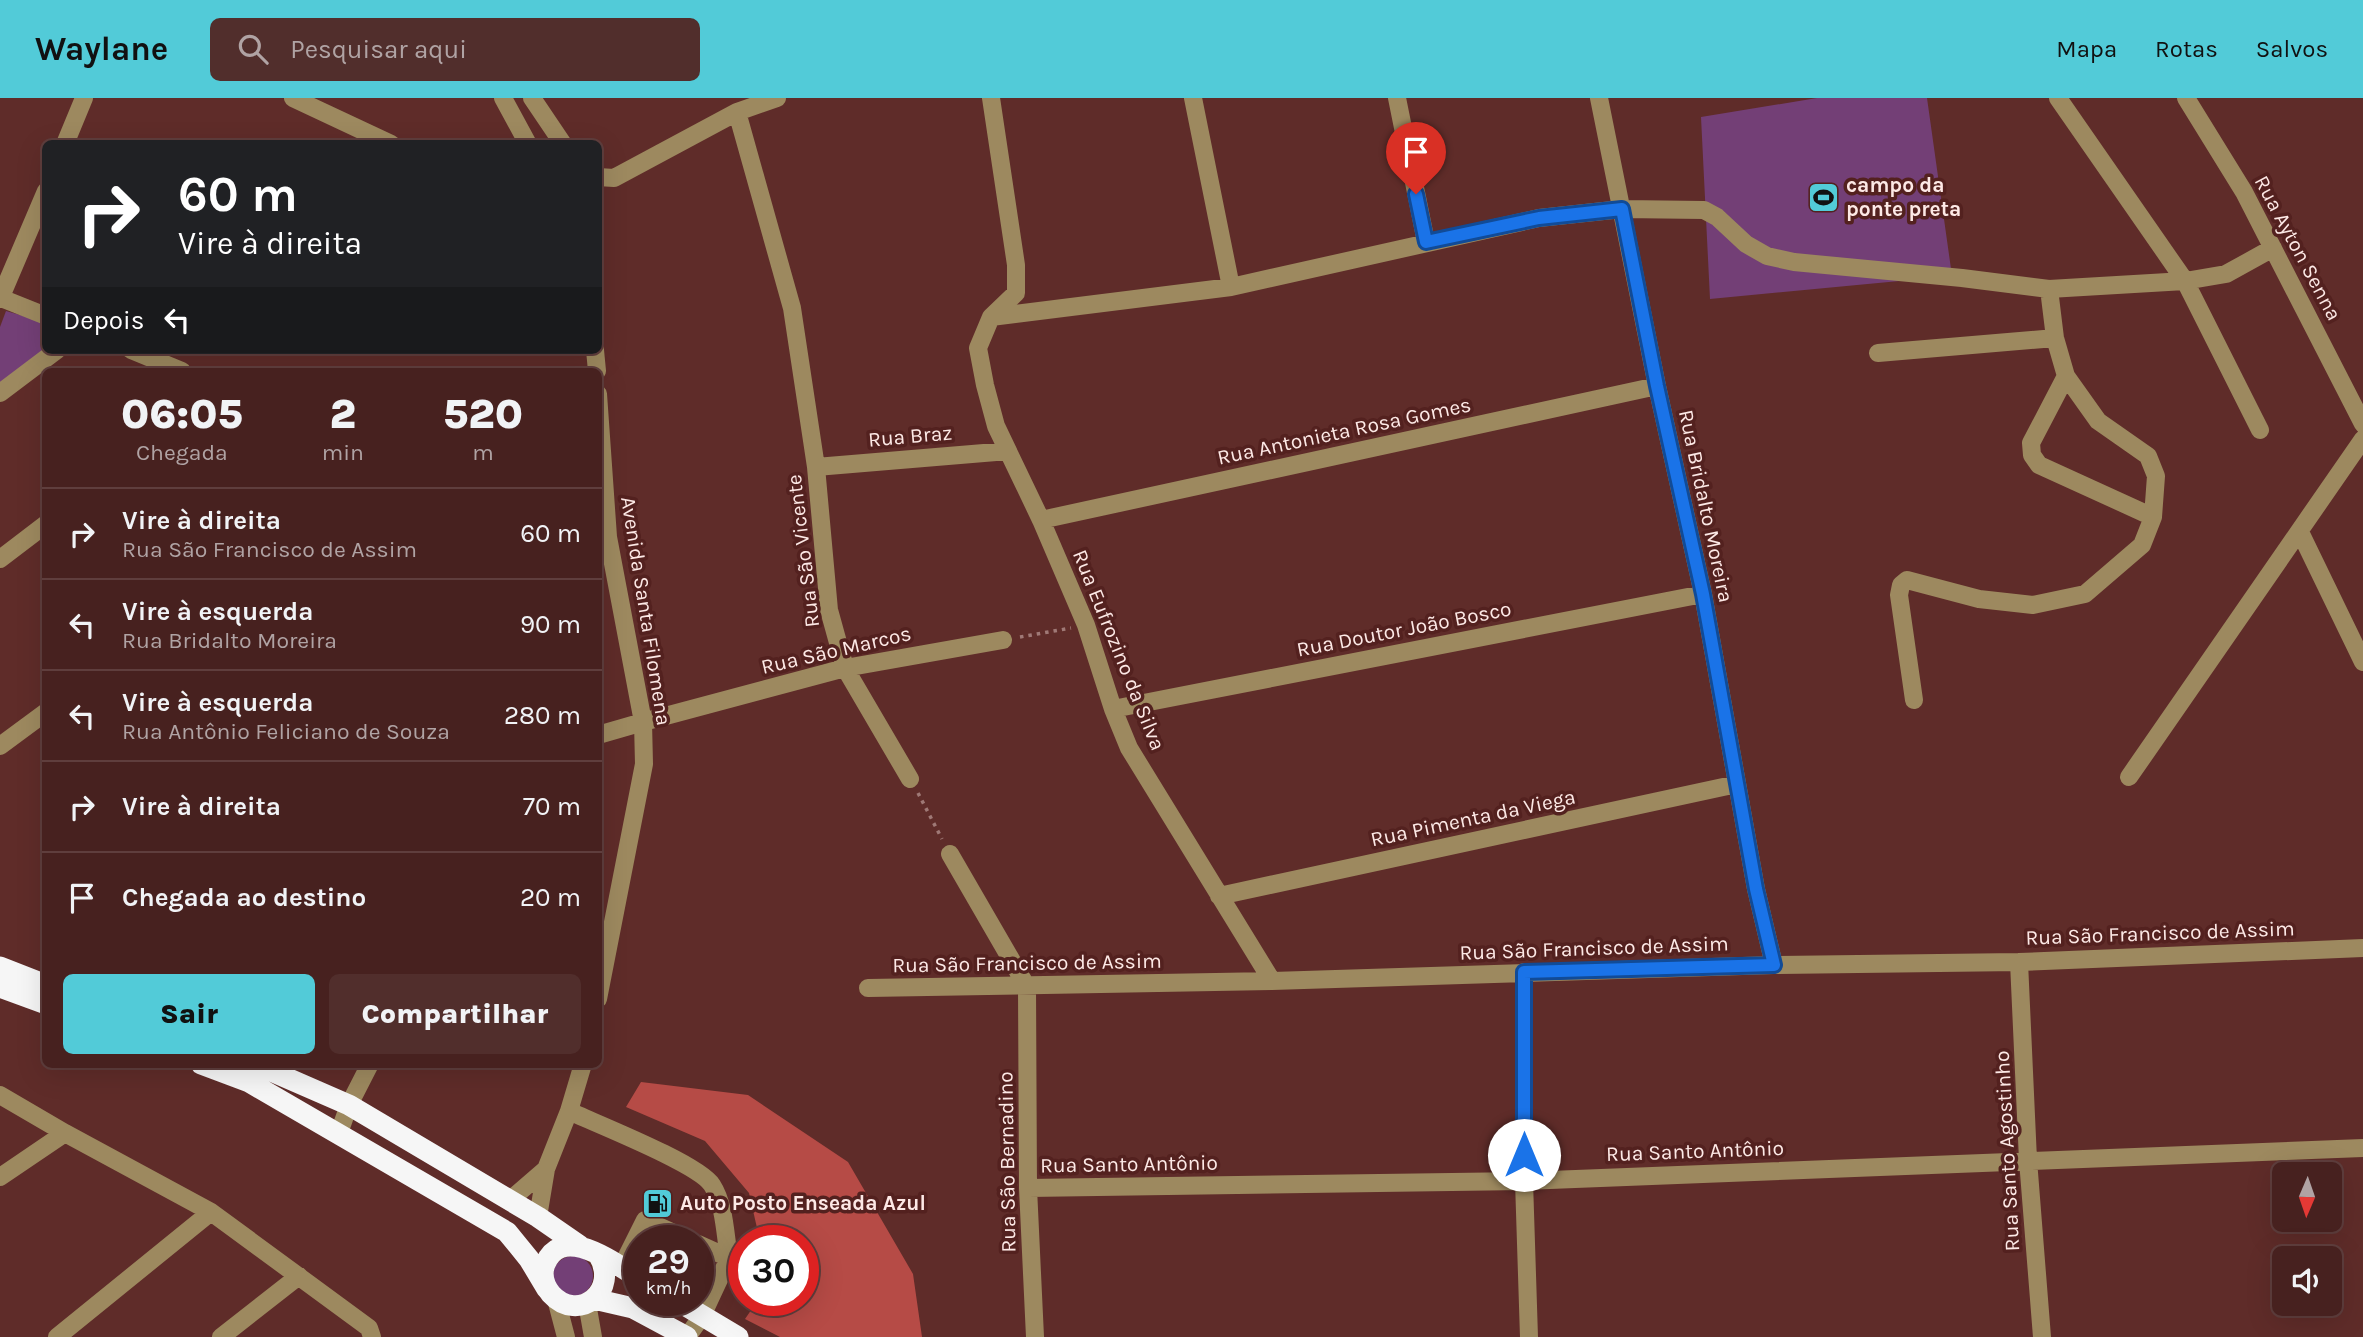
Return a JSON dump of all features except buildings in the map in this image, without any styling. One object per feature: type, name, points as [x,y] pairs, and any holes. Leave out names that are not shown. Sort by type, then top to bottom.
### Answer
[{"type":"highway","points":[[0,967],[42,983]]},
{"type":"highway","points":[[0,987],[42,1003]]},
{"type":"highway","points":[[211,1068],[248,1082],[507,1232],[529,1259],[551,1294],[576,1305],[590,1301],[601,1292],[606,1272],[589,1250],[560,1248],[552,1253],[543,1270],[544,1280],[551,1294]]},
{"type":"highway","points":[[268,1068],[349,1105],[623,1269]]},
{"type":"highway","points":[[590,1301],[633,1308],[687,1337]]},
{"type":"highway","points":[[702,1316],[738,1337]]},
{"type":"street","points":[[67,140],[84,98]]},
{"type":"street","points":[[293,98],[382,140]]},
{"type":"street","points":[[503,98],[526,140]]},
{"type":"street","points":[[532,98],[560,140]]},
{"type":"street","points":[[606,177],[737,112],[776,98]]},
{"type":"street","points":[[991,98],[1016,265],[1016,293],[991,317]]},
{"type":"street","points":[[1193,98],[1231,287]]},
{"type":"street","points":[[1396,98],[1426,242]]},
{"type":"street","name":"Rua Bridalto Moreira","points":[[1599,98],[1657,386],[1703,594],[1756,889],[1774,965]]},
{"type":"street","points":[[2057,98],[2185,281],[2260,430]]},
{"type":"street","name":"Rua Ayton Senna","points":[[2186,98],[2244,192],[2363,424]]},
{"type":"street","name":"Rua São Vicente","points":[[737,112],[792,308],[816,467],[829,610],[845,668],[910,779]]},
{"type":"street","points":[[42,200],[0,298],[42,314]]},
{"type":"street","points":[[991,317],[1231,287],[1539,218],[1622,209],[1704,210],[1717,216],[1746,244],[1767,256],[1794,262],[2049,289],[2185,281],[2226,274],[2273,248]]},
{"type":"street","points":[[1914,700],[1899,595],[1901,585],[1907,580],[1979,598],[2033,605],[2085,594],[2142,545],[2153,517],[2156,476],[2148,456],[2098,421],[2066,376],[2055,338],[2049,289]]},
{"type":"street","name":"Rua Eufrozino da Silva","points":[[991,317],[978,348],[996,426],[1041,520],[1086,625],[1129,748],[1272,981]]},
{"type":"street","points":[[1878,353],[2055,338]]},
{"type":"street","points":[[0,393],[52,354]]},
{"type":"street","points":[[141,354],[175,368]]},
{"type":"street","points":[[2066,376],[2031,443],[2032,455],[2039,465],[2153,517]]},
{"type":"street","name":"Rua Antonieta Rosa Gomes","points":[[1041,520],[1657,386]]},
{"type":"street","points":[[2129,777],[2363,439]]},
{"type":"street","name":"Avenida Santa Filomena","points":[[602,451],[608,537],[642,722],[644,764],[602,979]]},
{"type":"street","name":"Rua Braz","points":[[816,467],[1008,451]]},
{"type":"street","points":[[0,559],[42,527]]},
{"type":"street","points":[[2300,532],[2363,662]]},
{"type":"street","name":"Rua Doutor João Bosco","points":[[1114,709],[1703,594]]},
{"type":"street","name":"Rua São Marcos","points":[[602,735],[845,668],[1003,640]]},
{"type":"street","points":[[0,746],[42,715]]},
{"type":"street","name":"Rua Pimenta da Viega","points":[[1219,896],[1737,784]]},
{"type":"street","points":[[950,855],[1027,986]]},
{"type":"street","name":"Rua São Francisco de Assim","points":[[868,988],[1272,981],[1774,965],[2020,962],[2363,948]]},
{"type":"street","name":"Rua Santo Agostinho","points":[[2020,962],[2028,1160],[2042,1337]]},
{"type":"street","points":[[1524,972],[1524,1181],[1529,1337]]},
{"type":"street","name":"Rua São Bernadino","points":[[1027,986],[1028,1188],[1035,1337]]},
{"type":"street","points":[[339,1133],[349,1105],[368,1068]]},
{"type":"street","points":[[538,1217],[546,1169],[569,1111],[582,1068]]},
{"type":"street","points":[[0,1095],[211,1212],[369,1328],[372,1337]]},
{"type":"street","points":[[569,1111],[693,1167],[712,1183],[721,1205],[728,1251]]},
{"type":"street","points":[[0,1177],[65,1133]]},
{"type":"street","name":"Rua Santo Antônio","points":[[1028,1188],[1524,1181],[2363,1148]]},
{"type":"street","points":[[509,1201],[546,1169]]},
{"type":"street","points":[[57,1337],[211,1212]]},
{"type":"street","points":[[714,1290],[728,1260]]},
{"type":"street","points":[[221,1337],[299,1276]]},
{"type":"street","points":[[551,1294],[566,1337]]},
{"type":"street","points":[[590,1301],[593,1337]]},
{"type":"street","points":[[687,1337],[702,1316]]},
{"type":"path","points":[[1003,640],[1086,625]]},
{"type":"path","points":[[910,779],[950,855]]},
{"type":"shaded area","name":"campo da ponte preta","points":[[1817,98],[1927,98],[1952,276],[1710,299],[1701,117]]},
{"type":"shaded area","points":[[6,311],[42,321],[42,353],[0,386],[0,327]]},
{"type":"shaded area","points":[[573,1256],[581,1257],[587,1262],[592,1268],[592,1284],[587,1290],[581,1295],[573,1296],[565,1295],[559,1290],[554,1284],[553,1276],[554,1268],[559,1262],[565,1257]]},
{"type":"place","name":"campo da ponte preta","points":[[1823,197]]},
{"type":"place","name":"Auto Posto Enseada Azul","points":[[657,1203]]},
{"type":"route","points":[[1416,194],[1426,242],[1539,218],[1622,209],[1657,386],[1703,594],[1756,889],[1774,965],[1524,972],[1524,1155]]}]
